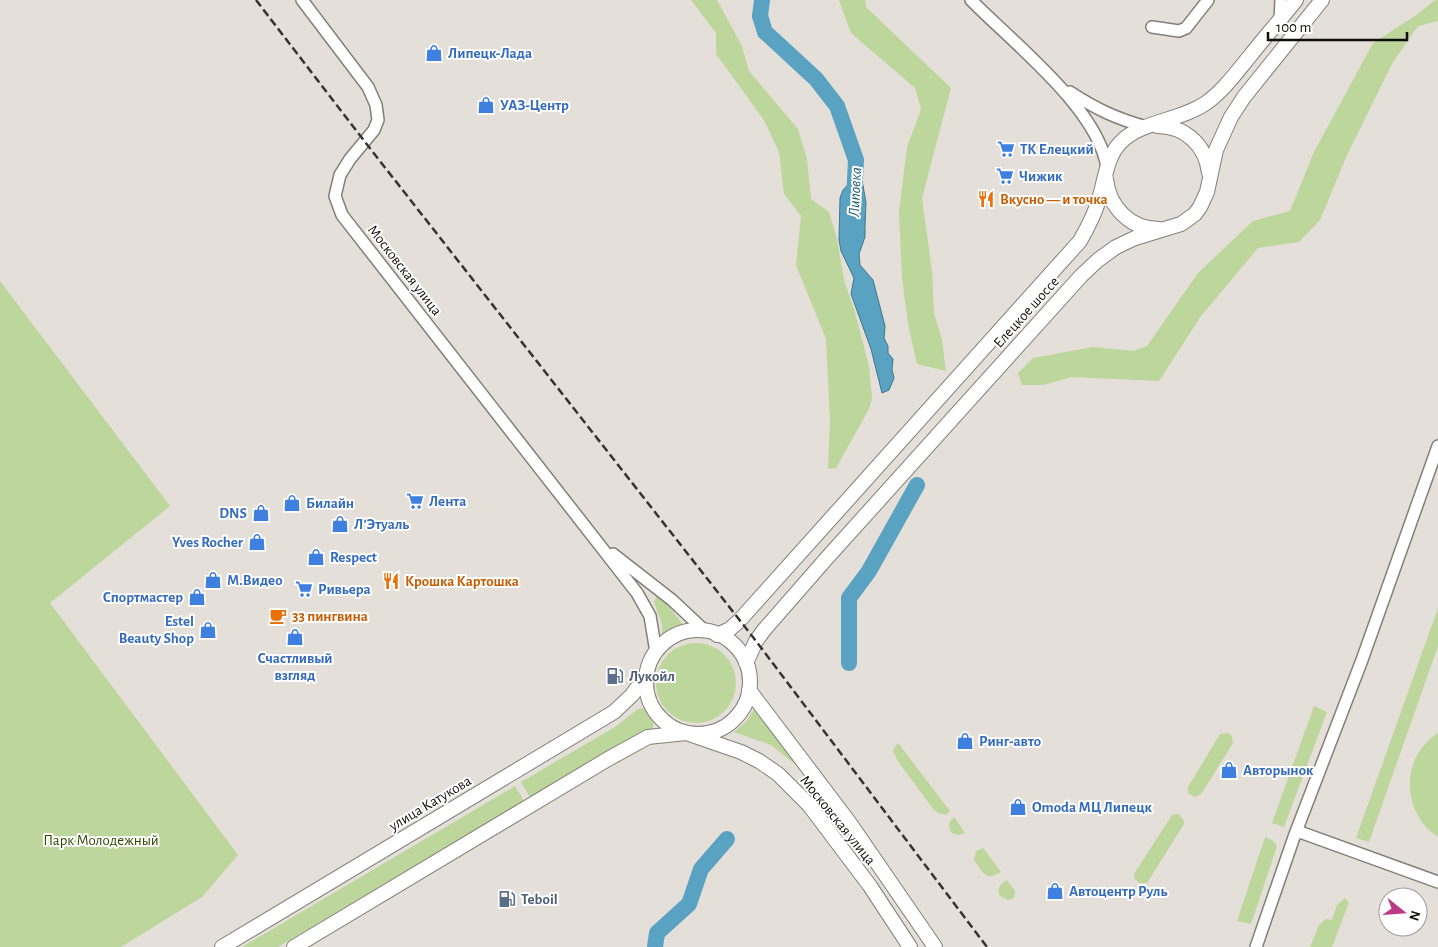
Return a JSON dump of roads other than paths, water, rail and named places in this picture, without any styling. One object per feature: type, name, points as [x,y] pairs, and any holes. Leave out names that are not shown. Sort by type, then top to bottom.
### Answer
[{"type":"main road","name":"Елецкое шоссе","points":[[711,632],[730,629],[739,621],[1061,264],[1080,241],[1092,220],[1113,151],[1118,144],[1132,132],[1191,113],[1207,103],[1224,87],[1296,0]]},
{"type":"main road","name":"Елецкое шоссе","points":[[746,663],[756,641],[764,630],[1081,276],[1116,247],[1134,238],[1181,224],[1194,214],[1204,200],[1216,150],[1231,118],[1244,97],[1322,0]]},
{"type":"main road","points":[[1147,126],[1172,127],[1193,139],[1206,159],[1210,175],[1209,184]]},
{"type":"main road","points":[[1107,172],[1107,185],[1112,202],[1124,216],[1147,228],[1165,229]]},
{"type":"main road","points":[[294,947],[648,737],[715,732],[729,724],[745,704],[750,676],[746,663],[734,645],[725,638],[711,632],[682,633],[664,643],[656,652],[646,676],[648,699],[654,711],[664,722],[676,730],[686,733]]},
{"type":"main road","name":"улица Катукова","points":[[222,947],[614,712],[632,695],[646,676]]},
{"type":"main road","name":"Московская улица","points":[[749,690],[849,822],[935,947]]},
{"type":"main road","name":"Московская улица","points":[[686,733],[741,752],[759,761],[778,774],[794,789],[809,805],[870,886],[910,947]]},
{"type":"street","name":"Московская улица","points":[[302,0],[368,87],[376,105],[378,120],[374,130],[350,159],[340,175],[335,196],[342,215],[642,600],[650,616],[656,652]]},
{"type":"street","points":[[971,0],[1060,86],[1089,124],[1103,150],[1107,172]]},
{"type":"street","points":[[1152,27],[1179,31],[1186,28],[1208,0]]},
{"type":"street","points":[[1280,0],[1280,20]]},
{"type":"street","points":[[1060,86],[1103,113],[1147,126]]},
{"type":"street","points":[[1256,947],[1297,831],[1362,660],[1438,446]]},
{"type":"street","name":"Московская улица","points":[[600,544],[711,632]]},
{"type":"street","points":[[1297,831],[1438,882]]},
{"type":"water","points":[[856,176],[862,180],[866,203],[865,237],[859,254],[860,265],[873,280],[885,326],[884,338],[888,346],[888,353],[893,359],[892,369],[894,378],[889,390],[882,393],[871,349],[851,294],[854,278],[841,251],[839,240],[840,198],[843,190]]},
{"type":"waterway","name":"Липовка","points":[[762,0],[760,16],[765,32],[816,79],[837,106],[856,160],[854,198]]},
{"type":"waterway","name":"Липовка","points":[[849,663],[849,598],[869,571],[917,485]]},
{"type":"waterway","name":"Липовка","points":[[655,947],[657,933],[689,904],[701,869],[727,839]]},
{"type":"railway","points":[[256,0],[756,641],[987,947]]},
{"type":"place","name":"Липецк-Лада","points":[[434,53]]},
{"type":"place","name":"УАЗ-Центр","points":[[486,105]]},
{"type":"place","name":"ТК Елецкий","points":[[1006,149]]},
{"type":"place","name":"Чижик","points":[[1005,176]]},
{"type":"place","name":"Вкусно — и точка","points":[[986,199]]},
{"type":"place","name":"Лента","points":[[415,501]]},
{"type":"place","name":"Билайн","points":[[292,503]]},
{"type":"place","name":"DNS","points":[[261,513]]},
{"type":"place","name":"Л’Этуаль","points":[[340,524]]},
{"type":"place","name":"Yves Rocher","points":[[257,542]]},
{"type":"place","name":"Respect","points":[[316,557]]},
{"type":"place","name":"М.Видео","points":[[213,580]]},
{"type":"place","name":"Крошка Картошка","points":[[391,581]]},
{"type":"place","name":"Ривьера","points":[[304,589]]},
{"type":"place","name":"Спортмастер","points":[[197,597]]},
{"type":"place","name":"33 пингвина","points":[[278,616]]},
{"type":"place","name":"Estel Beauty Shop","points":[[208,630]]},
{"type":"place","name":"Счастливый взгляд","points":[[295,637]]},
{"type":"place","name":"Лукойл","points":[[615,676]]},
{"type":"place","name":"Ринг-авто","points":[[965,741]]},
{"type":"place","name":"Авторынок","points":[[1229,770]]},
{"type":"place","name":"Omoda МЦ Липецк","points":[[1018,807]]},
{"type":"place","name":"Автоцентр Руль","points":[[1055,891]]},
{"type":"place","name":"Teboil","points":[[507,899]]},
{"type":"park label","name":"Парк Молодежный","points":[[101,840]]}]
